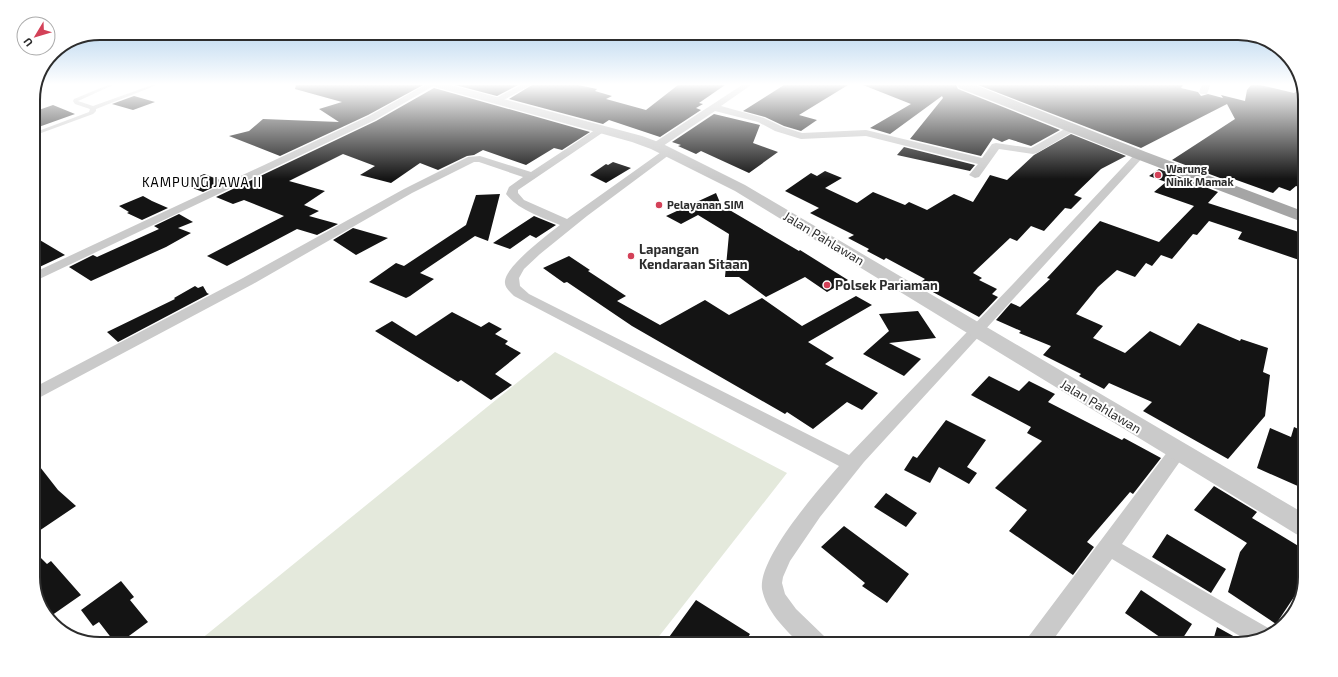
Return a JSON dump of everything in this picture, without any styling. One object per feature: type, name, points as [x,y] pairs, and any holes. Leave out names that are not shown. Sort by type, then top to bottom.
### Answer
[{"type":"main road","points":[[1049,117],[1140,155],[1298,215]]},
{"type":"main road","points":[[1054,117],[1298,207]]},
{"type":"street","points":[[40,275],[375,117]]},
{"type":"street","name":"Jalan Pahlawan","points":[[557,117],[601,129],[662,149],[740,188],[1177,452],[1298,523]]},
{"type":"street","points":[[701,117],[518,266],[511,282],[517,292],[524,297],[850,464]]},
{"type":"street","points":[[749,117],[762,120],[779,129],[796,135],[813,136],[866,133],[984,162]]},
{"type":"street","points":[[975,175],[996,146],[1033,151],[1074,128]]},
{"type":"street","points":[[568,225],[515,198],[512,194],[513,189],[601,129]]},
{"type":"street","points":[[809,637],[787,615],[772,591],[775,568],[808,518],[850,464],[978,331],[1140,155]]},
{"type":"street","points":[[40,391],[234,289],[408,191],[472,159],[480,159],[532,176]]},
{"type":"street","points":[[1042,637],[1177,452]]},
{"type":"street","points":[[1109,547],[1257,634]]},
{"type":"lane","points":[[40,133],[82,117]]},
{"type":"shaded area","points":[[555,352],[787,473],[658,637],[204,637]]},
{"type":"building","points":[[40,117],[68,117],[40,126]]},
{"type":"building","points":[[331,117],[365,117],[280,156],[229,136],[249,131],[263,119],[339,122]]},
{"type":"building","points":[[384,117],[535,117],[590,132],[562,150],[554,148],[526,165],[483,150],[438,170],[420,163],[391,183],[360,175],[375,166],[343,154],[289,181],[325,191],[304,205],[319,211],[309,216],[338,224],[317,235],[297,229],[227,266],[207,256],[284,216],[244,200],[233,204],[216,197]]},
{"type":"building","points":[[575,117],[691,117],[660,137],[609,120],[603,124]]},
{"type":"building","points":[[710,117],[725,117],[760,125],[753,143],[778,152],[749,173],[701,151],[696,154],[678,146],[681,145],[672,142]]},
{"type":"building","points":[[764,117],[805,117],[817,120],[801,131],[784,126]]},
{"type":"building","points":[[889,117],[914,117],[890,134],[870,128]]},
{"type":"building","points":[[928,117],[1027,117],[1060,130],[1031,146],[1009,139],[1002,142],[993,138],[981,156],[910,139]]},
{"type":"building","points":[[1060,117],[1202,117],[1141,148]]},
{"type":"building","points":[[1234,117],[1298,117],[1298,187],[1296,186],[1290,191],[1279,187],[1273,193],[1231,178],[1228,181],[1172,160],[1235,119]]},
{"type":"building","points":[[1071,134],[1126,156],[1101,169],[1074,195],[1082,198],[1071,209],[1065,208],[1044,231],[1031,226],[1017,241],[1010,238],[973,273],[982,278],[979,280],[997,289],[992,294],[998,297],[979,317],[918,284],[925,279],[886,258],[884,260],[867,251],[869,249],[848,238],[854,235],[810,213],[819,208],[785,191],[811,173],[817,176],[825,171],[842,178],[825,188],[857,203],[873,192],[905,205],[909,202],[927,210],[954,194],[973,202],[990,175],[1007,180],[1034,155]]},
{"type":"building","points":[[904,147],[975,165],[970,171],[897,155]]},
{"type":"building","points":[[613,162],[631,168],[606,183],[590,175],[606,164],[608,165]]},
{"type":"building","points":[[1159,169],[1218,192],[1208,203],[1298,232],[1298,260],[1238,239],[1242,232],[1209,221],[1197,235],[1193,234],[1172,259],[1161,255],[1152,266],[1146,263],[1135,277],[1117,270],[1098,287],[1076,314],[1103,326],[1093,338],[1125,353],[1150,331],[1180,346],[1198,323],[1240,341],[1241,339],[1268,348],[1263,372],[1270,375],[1265,416],[1228,459],[1143,411],[1152,402],[1109,383],[1104,389],[1079,376],[1081,374],[1043,355],[1051,346],[1019,333],[1021,331],[996,320],[1011,303],[1020,307],[1050,279],[1047,278],[1100,221],[1159,242],[1194,206],[1154,192],[1166,182],[1149,176]]},
{"type":"building","points":[[204,174],[225,182],[203,192],[182,184]]},
{"type":"building","points":[[716,193],[721,205],[799,251],[800,250],[848,280],[827,292],[805,277],[766,297],[739,277],[725,277],[729,234],[698,215],[681,224],[666,216]]},
{"type":"building","points":[[500,194],[488,241],[475,236],[420,273],[434,279],[410,296],[406,298],[369,282],[396,263],[404,266],[466,225],[476,195]]},
{"type":"building","points":[[143,196],[168,208],[142,220],[127,213],[129,212],[119,206]]},
{"type":"building","points":[[179,214],[193,222],[178,228],[191,233],[166,247],[91,281],[69,267],[93,255],[97,257],[159,229],[154,226]]},
{"type":"building","points":[[534,216],[556,225],[536,238],[530,235],[510,249],[493,243]]},
{"type":"building","points":[[353,228],[388,238],[356,255],[333,240]]},
{"type":"building","points":[[40,240],[65,255],[40,267]]},
{"type":"building","points":[[569,256],[590,270],[588,271],[626,296],[617,301],[660,325],[705,300],[729,315],[762,298],[802,326],[856,296],[872,305],[808,342],[834,358],[825,364],[878,393],[862,410],[847,402],[813,429],[787,412],[785,414],[632,326],[567,282],[564,283],[543,268]]},
{"type":"building","points":[[195,286],[198,288],[203,286],[209,294],[118,342],[107,332],[175,299],[174,298]]},
{"type":"building","points":[[918,311],[936,338],[889,343],[921,359],[904,376],[863,354],[889,331],[879,314]]},
{"type":"building","points":[[452,312],[481,327],[489,322],[502,329],[495,334],[508,341],[505,344],[521,353],[495,374],[512,385],[491,400],[461,380],[458,382],[375,331],[392,321],[416,336]]},
{"type":"building","points":[[989,376],[1019,391],[1029,381],[1055,394],[1048,402],[1122,440],[1124,438],[1161,458],[1133,494],[1130,492],[1087,542],[1094,547],[1073,575],[1009,531],[1027,510],[995,488],[1042,441],[1027,433],[1031,427],[971,395]]},
{"type":"building","points":[[946,420],[986,440],[967,467],[977,473],[969,484],[939,467],[930,483],[904,470],[913,456],[917,458]]},
{"type":"building","points":[[1294,427],[1298,429],[1298,486],[1257,468],[1270,428],[1291,437]]},
{"type":"building","points":[[40,467],[58,490],[76,506],[40,530]]},
{"type":"building","points":[[1214,486],[1257,512],[1252,518],[1298,546],[1297,589],[1295,595],[1277,623],[1276,624],[1228,592],[1240,552],[1247,543],[1194,510]]},
{"type":"building","points":[[886,493],[917,513],[906,527],[874,507]]},
{"type":"building","points":[[844,526],[909,574],[887,603],[862,586],[865,583],[821,547]]},
{"type":"building","points":[[1167,534],[1226,569],[1211,593],[1152,557]]},
{"type":"building","points":[[40,557],[47,564],[51,561],[81,595],[53,614],[46,604],[41,589]]},
{"type":"building","points":[[121,581],[134,597],[130,600],[148,622],[128,637],[111,637],[99,622],[93,626],[81,610]]},
{"type":"building","points":[[1141,590],[1192,624],[1184,637],[1160,637],[1125,613]]},
{"type":"building","points":[[696,600],[750,634],[748,637],[669,637]]},
{"type":"building","points":[[1217,627],[1235,637],[1214,637]]},
{"type":"place","name":"Warung Ninik Mamak","points":[[1158,175]]},
{"type":"place","name":"Pelayanan SIM","points":[[659,205]]},
{"type":"place","name":"Lapangan Kendaraan Sitaan","points":[[631,256]]},
{"type":"place","name":"Polsek Pariaman","points":[[827,285]]},
{"type":"district","name":"KAMPUNG JAWA II","points":[[202,182]]}]
